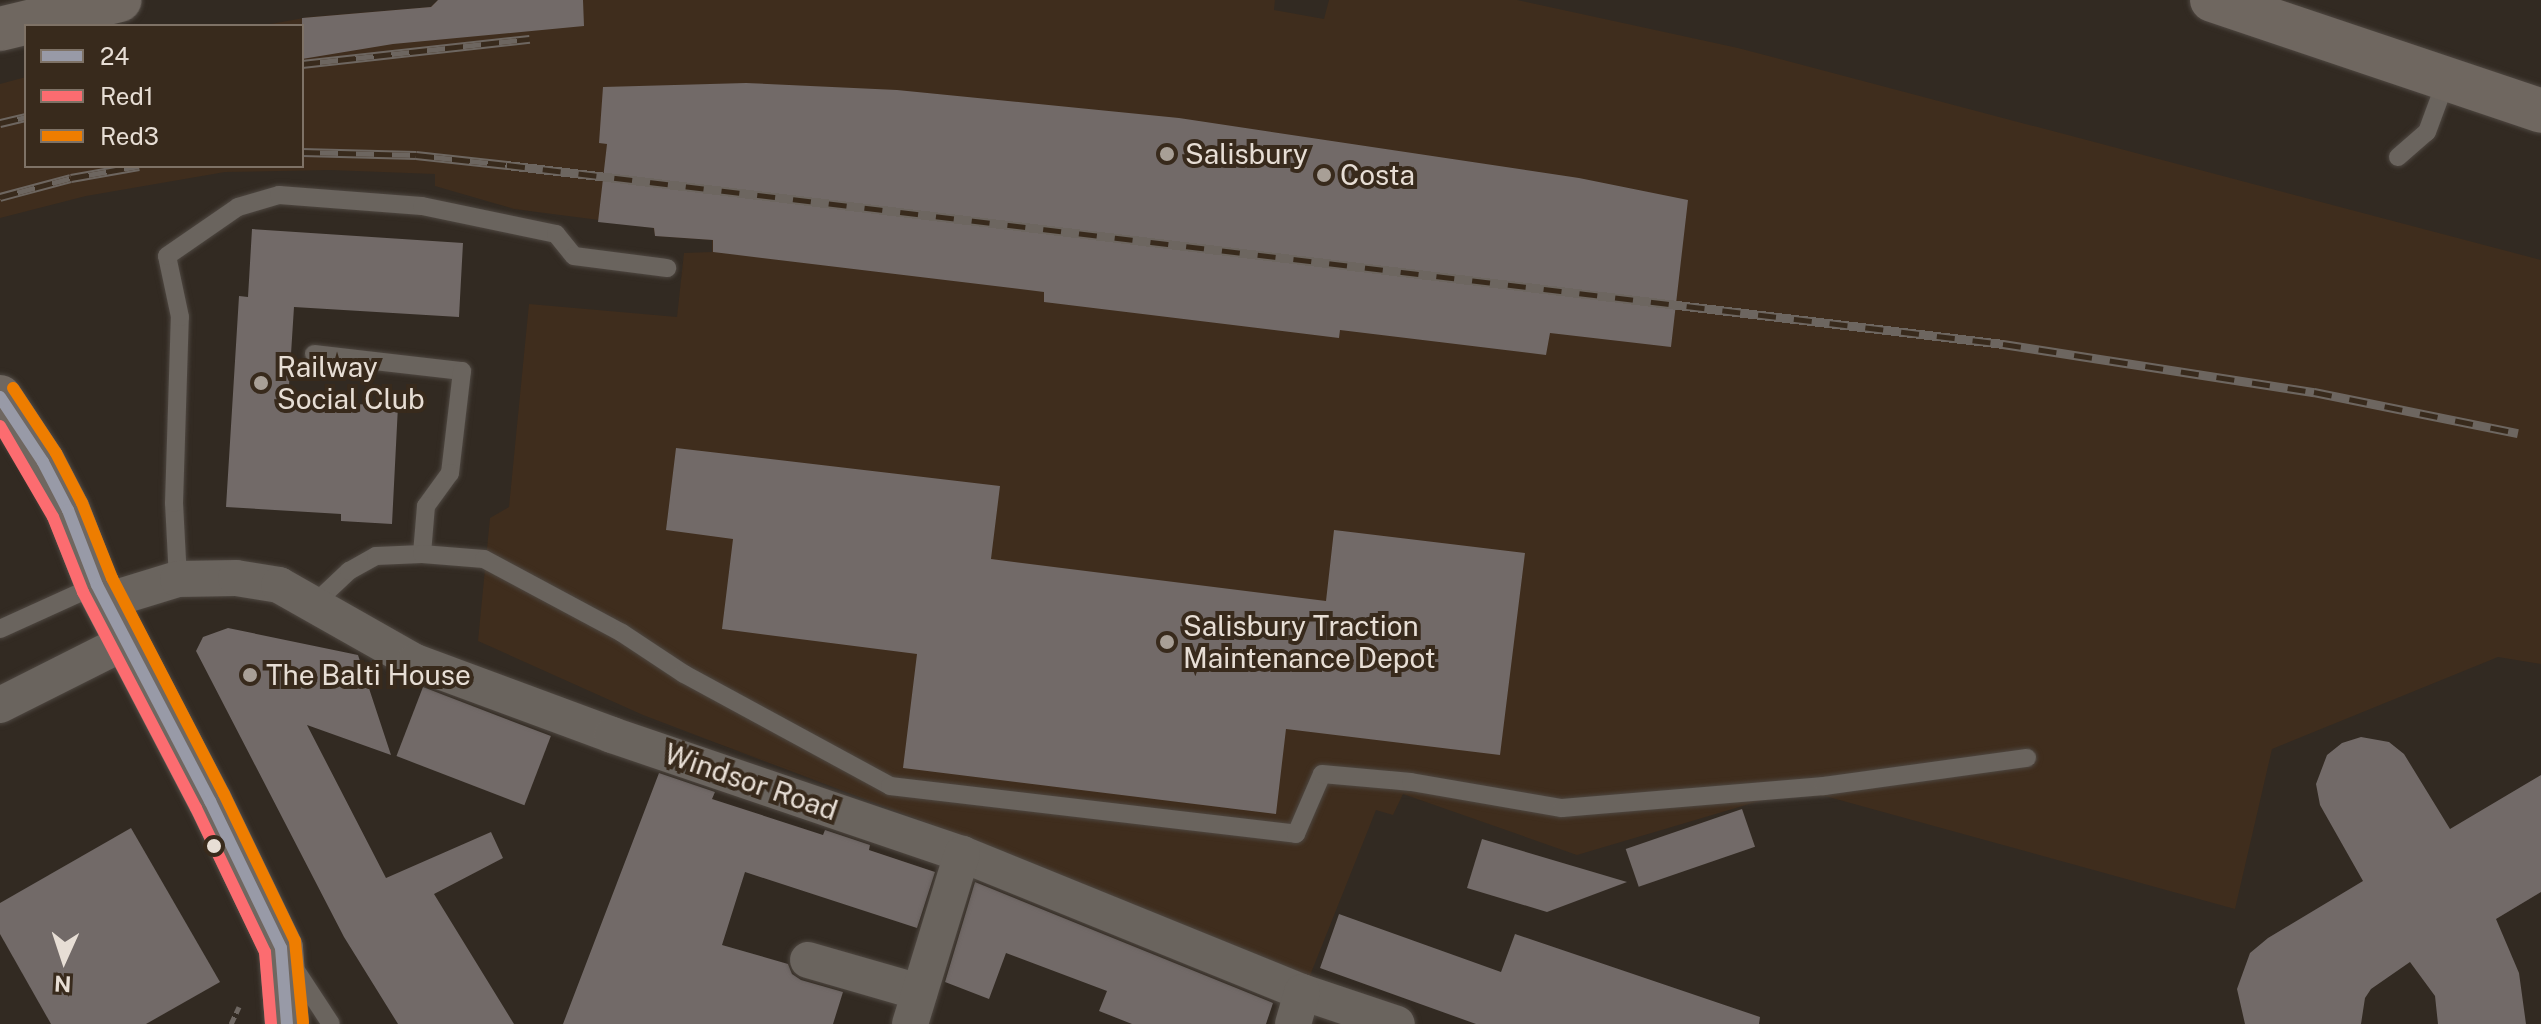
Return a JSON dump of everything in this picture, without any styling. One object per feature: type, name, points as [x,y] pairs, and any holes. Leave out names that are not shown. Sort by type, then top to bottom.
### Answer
[{"type":"street","points":[[0,29],[120,0]]},
{"type":"street","points":[[2212,0],[2541,111]]},
{"type":"street","points":[[0,397],[43,462],[68,510],[101,593],[281,948],[287,1024]]},
{"type":"street","name":"Windsor Road","points":[[101,593],[178,579],[260,580],[315,603],[415,662],[612,735],[962,854],[1297,1008],[1397,1024]]},
{"type":"street","points":[[0,705],[127,641]]},
{"type":"street","points":[[808,960],[914,1008],[962,854]]},
{"type":"lane","points":[[2398,157],[2427,132],[2447,78]]},
{"type":"lane","points":[[178,579],[174,503],[180,317],[167,256],[238,207],[279,195],[422,206],[556,234],[574,256],[667,268]]},
{"type":"lane","points":[[314,354],[462,371],[450,473],[426,506],[422,554]]},
{"type":"lane","points":[[315,603],[349,571],[376,556],[422,554],[484,559],[622,633],[684,674],[890,786],[1296,834],[1322,774],[1411,782],[1562,808],[1824,786],[2027,758]]},
{"type":"lane","points":[[0,629],[101,593]]},
{"type":"lane","points":[[281,948],[331,1024]]},
{"type":"shaded area","points":[[438,0],[1275,0],[1274,10],[1324,19],[1329,0],[1517,0],[1738,48],[2541,260],[2541,664],[2498,657],[2272,749],[2235,909],[1825,796],[1773,797],[1577,855],[1403,794],[1393,815],[1376,810],[1309,978],[1025,860],[643,715],[478,641],[490,518],[509,507],[529,304],[677,317],[684,253],[712,252],[712,240],[655,236],[653,227],[514,209],[435,186],[435,174],[330,170],[225,172],[86,196],[0,218],[0,84],[24,78],[24,168],[304,168],[304,24],[271,24],[309,17],[430,7]]},
{"type":"building","points":[[438,0],[583,0],[584,26],[393,44],[304,59],[302,18],[431,7]]},
{"type":"building","points":[[746,83],[897,90],[1179,118],[1579,178],[1688,200],[1671,347],[1550,333],[1546,355],[1340,330],[1339,338],[1044,302],[1044,292],[713,252],[713,240],[655,236],[654,228],[598,222],[607,144],[599,143],[603,87]]},
{"type":"building","name":"Railway Social Club","points":[[252,229],[463,243],[459,317],[294,307],[288,401],[398,406],[392,524],[341,521],[341,514],[226,507],[239,296],[248,297]]},
{"type":"building","name":"Salisbury Traction Maintenance Depot","points":[[676,448],[1000,486],[991,559],[1326,601],[1334,530],[1525,553],[1500,755],[1286,729],[1276,814],[903,768],[917,654],[722,629],[733,539],[666,530]]},
{"type":"building","points":[[228,628],[358,655],[391,755],[307,725],[386,878],[491,832],[503,858],[434,894],[514,1024],[398,1024],[344,937],[196,651],[203,637]]},
{"type":"building","points":[[423,687],[551,736],[524,805],[396,756]]},
{"type":"building","points":[[2361,737],[2389,742],[2404,754],[2450,829],[2541,775],[2541,892],[2496,919],[2519,973],[2526,1024],[2438,1024],[2435,996],[2410,962],[2371,989],[2365,998],[2361,1024],[2245,1024],[2237,989],[2250,953],[2268,938],[2363,881],[2320,805],[2316,784],[2327,755],[2342,743]]},
{"type":"building","points":[[659,773],[715,792],[712,799],[823,835],[825,830],[870,845],[869,850],[935,872],[917,928],[745,872],[722,945],[788,964],[792,974],[801,980],[843,992],[833,1024],[563,1024]]},
{"type":"building","points":[[1742,809],[1755,847],[1639,887],[1626,849]]},
{"type":"building","points":[[131,828],[220,982],[146,1024],[51,1024],[0,934],[0,903]]},
{"type":"building","points":[[1482,839],[1627,882],[1547,912],[1467,888]]},
{"type":"building","points":[[975,882],[1273,1003],[1266,1024],[1132,1024],[1099,1011],[1107,991],[1006,953],[989,999],[945,982]]},
{"type":"building","points":[[1339,914],[1501,972],[1515,934],[1760,1017],[1759,1024],[1476,1024],[1320,968]]},
{"type":"railway","points":[[304,64],[530,39]]},
{"type":"railway","points":[[0,123],[24,117]]},
{"type":"railway","points":[[304,152],[416,155],[507,165],[2003,344],[2314,392],[2518,433]]},
{"type":"railway","points":[[0,197],[71,178],[128,168]]},
{"type":"transit line","name":"Red3","points":[[13,388],[56,453],[82,503],[112,578],[224,794],[295,941],[303,1023]]},
{"type":"transit line","name":"24","points":[[0,397],[43,462],[68,510],[97,585],[210,801],[281,948],[287,1024]]},
{"type":"transit line","name":"Red1","points":[[0,426],[53,517],[83,592],[196,808],[265,952],[271,1024]]},
{"type":"place","name":"Salisbury","points":[[1167,154]]},
{"type":"place","name":"Costa","points":[[1324,175]]},
{"type":"place","name":"Railway Social Club","points":[[261,383]]},
{"type":"place","name":"Salisbury Traction Maintenance Depot","points":[[1167,642]]},
{"type":"place","name":"The Balti House","points":[[250,675]]}]
